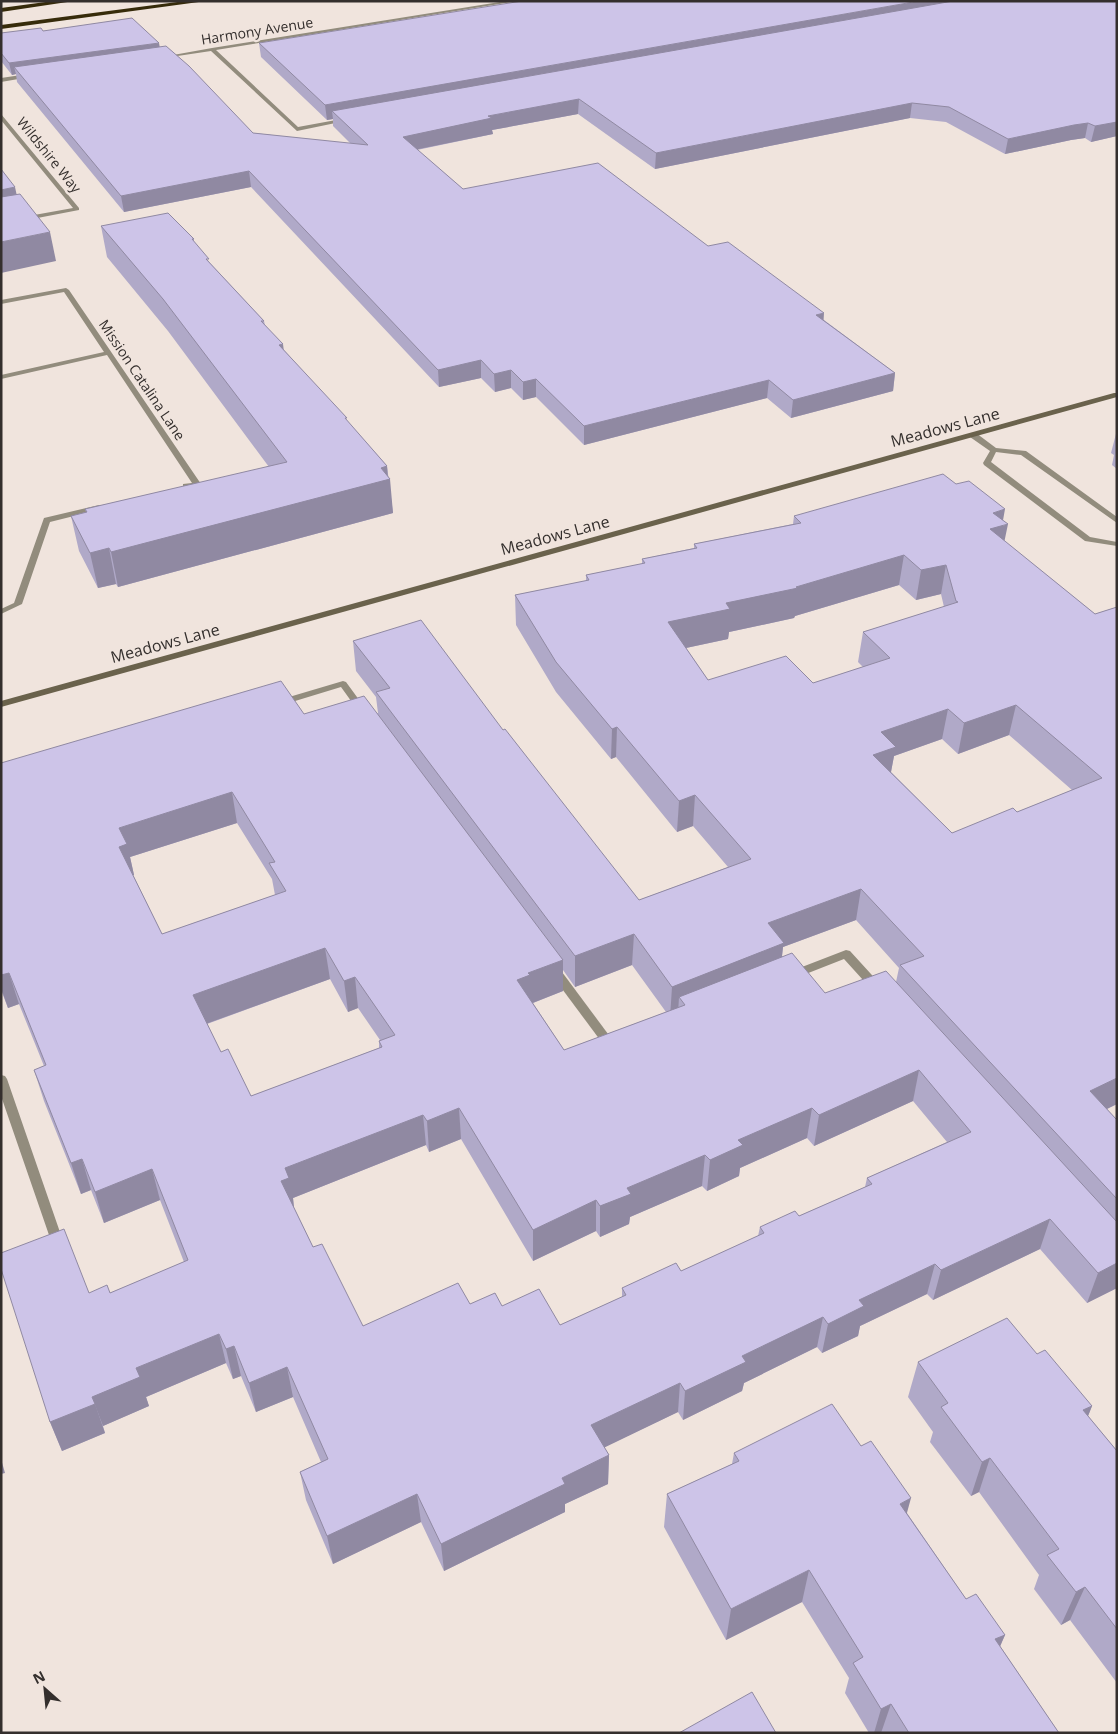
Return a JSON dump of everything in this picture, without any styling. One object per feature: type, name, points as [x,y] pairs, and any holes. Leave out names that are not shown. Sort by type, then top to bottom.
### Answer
[{"type":"highway","points":[[1,10],[71,1]]},
{"type":"highway","points":[[1,27],[203,1]]},
{"type":"street","name":"Harmony Avenue","points":[[153,59],[516,1]]},
{"type":"street","points":[[212,49],[297,129],[355,118]]},
{"type":"street","points":[[1,80],[39,75]]},
{"type":"street","name":"Wildshire Way","points":[[1,116],[77,209],[1,223]]},
{"type":"street","name":"Mission Catalina Lane","points":[[1,302],[66,290],[107,354],[197,484],[178,488]]},
{"type":"street","points":[[1,377],[107,354]]},
{"type":"street","name":"Meadows Lane","points":[[1,704],[1117,395]]},
{"type":"street","points":[[973,435],[994,450],[1023,453],[1117,521]]},
{"type":"street","points":[[994,450],[987,464],[1088,539],[1117,544]]},
{"type":"street","points":[[1,612],[18,604],[47,520],[112,504]]},
{"type":"street","points":[[267,707],[343,684],[366,716]]},
{"type":"street","points":[[783,979],[846,954],[886,998]]},
{"type":"street","points":[[547,960],[612,1047],[621,1043]]},
{"type":"street","points":[[1,1079],[56,1238],[38,1246]]},
{"type":"building","points":[[522,1],[919,1],[325,105],[259,43]]},
{"type":"building","points":[[953,1],[1117,1],[1117,122],[1095,126],[1088,123],[1074,125],[1008,139],[949,107],[912,103],[656,153],[579,99],[488,116],[492,118],[403,137],[463,189],[598,163],[708,246],[728,242],[824,313],[816,315],[895,373],[793,400],[769,380],[584,426],[536,379],[523,382],[511,370],[494,374],[481,360],[438,370],[249,171],[121,196],[14,67],[166,46],[189,66],[253,133],[368,145],[332,111]]},
{"type":"building","points":[[132,18],[159,43],[9,63],[1,53],[1,33],[41,28],[43,31]]},
{"type":"building","points":[[1,169],[15,187],[1,190]]},
{"type":"building","points":[[20,194],[50,232],[1,242],[1,197]]},
{"type":"building","points":[[168,213],[194,239],[192,239],[209,259],[206,259],[283,344],[279,345],[347,418],[345,418],[387,466],[381,468],[390,479],[111,552],[109,548],[90,553],[71,516],[87,512],[85,509],[287,462],[163,299],[101,226]]},
{"type":"building","points":[[943,474],[956,484],[969,481],[1005,509],[993,513],[1008,524],[990,529],[1095,614],[1117,607],[1117,1078],[1090,1091],[1117,1120],[1117,1199],[900,965],[924,956],[861,889],[768,923],[784,943],[672,987],[634,934],[575,956],[376,692],[390,688],[353,641],[421,620],[503,730],[505,729],[639,900],[751,859],[695,795],[679,801],[617,727],[612,729],[556,662],[515,595],[589,580],[586,575],[645,563],[642,559],[697,548],[694,544],[801,523],[794,516]],"holes":[[[904,555],[921,570],[946,565],[956,601],[958,602],[863,632],[890,658],[813,683],[786,656],[708,680],[668,622],[730,609],[726,603],[798,588],[796,587]],[[1016,705],[1102,778],[1017,812],[1013,808],[952,833],[873,755],[896,747],[881,732],[948,709],[964,723]]]},
{"type":"building","points":[[281,681],[304,714],[364,696],[563,960],[528,973],[530,975],[517,980],[564,1050],[685,1005],[679,997],[792,953],[825,993],[886,971],[1117,1222],[1117,1263],[1098,1273],[1050,1219],[941,1270],[935,1264],[859,1300],[864,1306],[828,1324],[823,1317],[742,1356],[746,1362],[685,1391],[680,1383],[591,1425],[609,1455],[562,1478],[565,1484],[441,1544],[417,1494],[327,1536],[300,1472],[328,1459],[287,1367],[249,1383],[234,1346],[226,1349],[219,1334],[136,1368],[140,1377],[92,1397],[95,1404],[50,1422],[1,1269],[1,1253],[64,1229],[89,1293],[107,1285],[110,1293],[188,1260],[152,1169],[95,1192],[82,1159],[71,1163],[34,1070],[46,1065],[9,973],[1,975],[1,763]],"holes":[[[232,792],[275,862],[269,863],[286,891],[162,934],[119,847],[127,844],[119,828]],[[325,948],[344,981],[355,977],[395,1035],[379,1041],[382,1047],[251,1096],[228,1049],[221,1052],[193,995]],[[919,1070],[971,1132],[867,1178],[872,1184],[799,1216],[795,1211],[760,1227],[764,1233],[681,1271],[676,1263],[622,1288],[626,1295],[560,1325],[539,1289],[502,1306],[495,1293],[470,1304],[458,1283],[363,1326],[322,1244],[313,1247],[281,1181],[289,1178],[285,1168],[423,1115],[427,1121],[459,1108],[533,1230],[596,1200],[600,1206],[631,1194],[627,1188],[705,1155],[710,1160],[743,1145],[738,1140],[812,1108],[819,1115]]]},
{"type":"building","points":[[1007,1318],[1037,1354],[1045,1350],[1092,1406],[1083,1410],[1117,1451],[1117,1629],[1085,1587],[1076,1592],[1047,1555],[1059,1549],[990,1458],[982,1462],[941,1407],[948,1403],[918,1362]]},
{"type":"building","points":[[832,1404],[861,1446],[871,1441],[911,1498],[900,1504],[966,1599],[976,1594],[1005,1635],[995,1639],[1059,1733],[909,1733],[891,1704],[881,1709],[853,1663],[863,1657],[809,1570],[731,1609],[667,1494],[739,1461],[734,1453]]},
{"type":"building","points":[[752,1692],[776,1733],[679,1733]]}]
